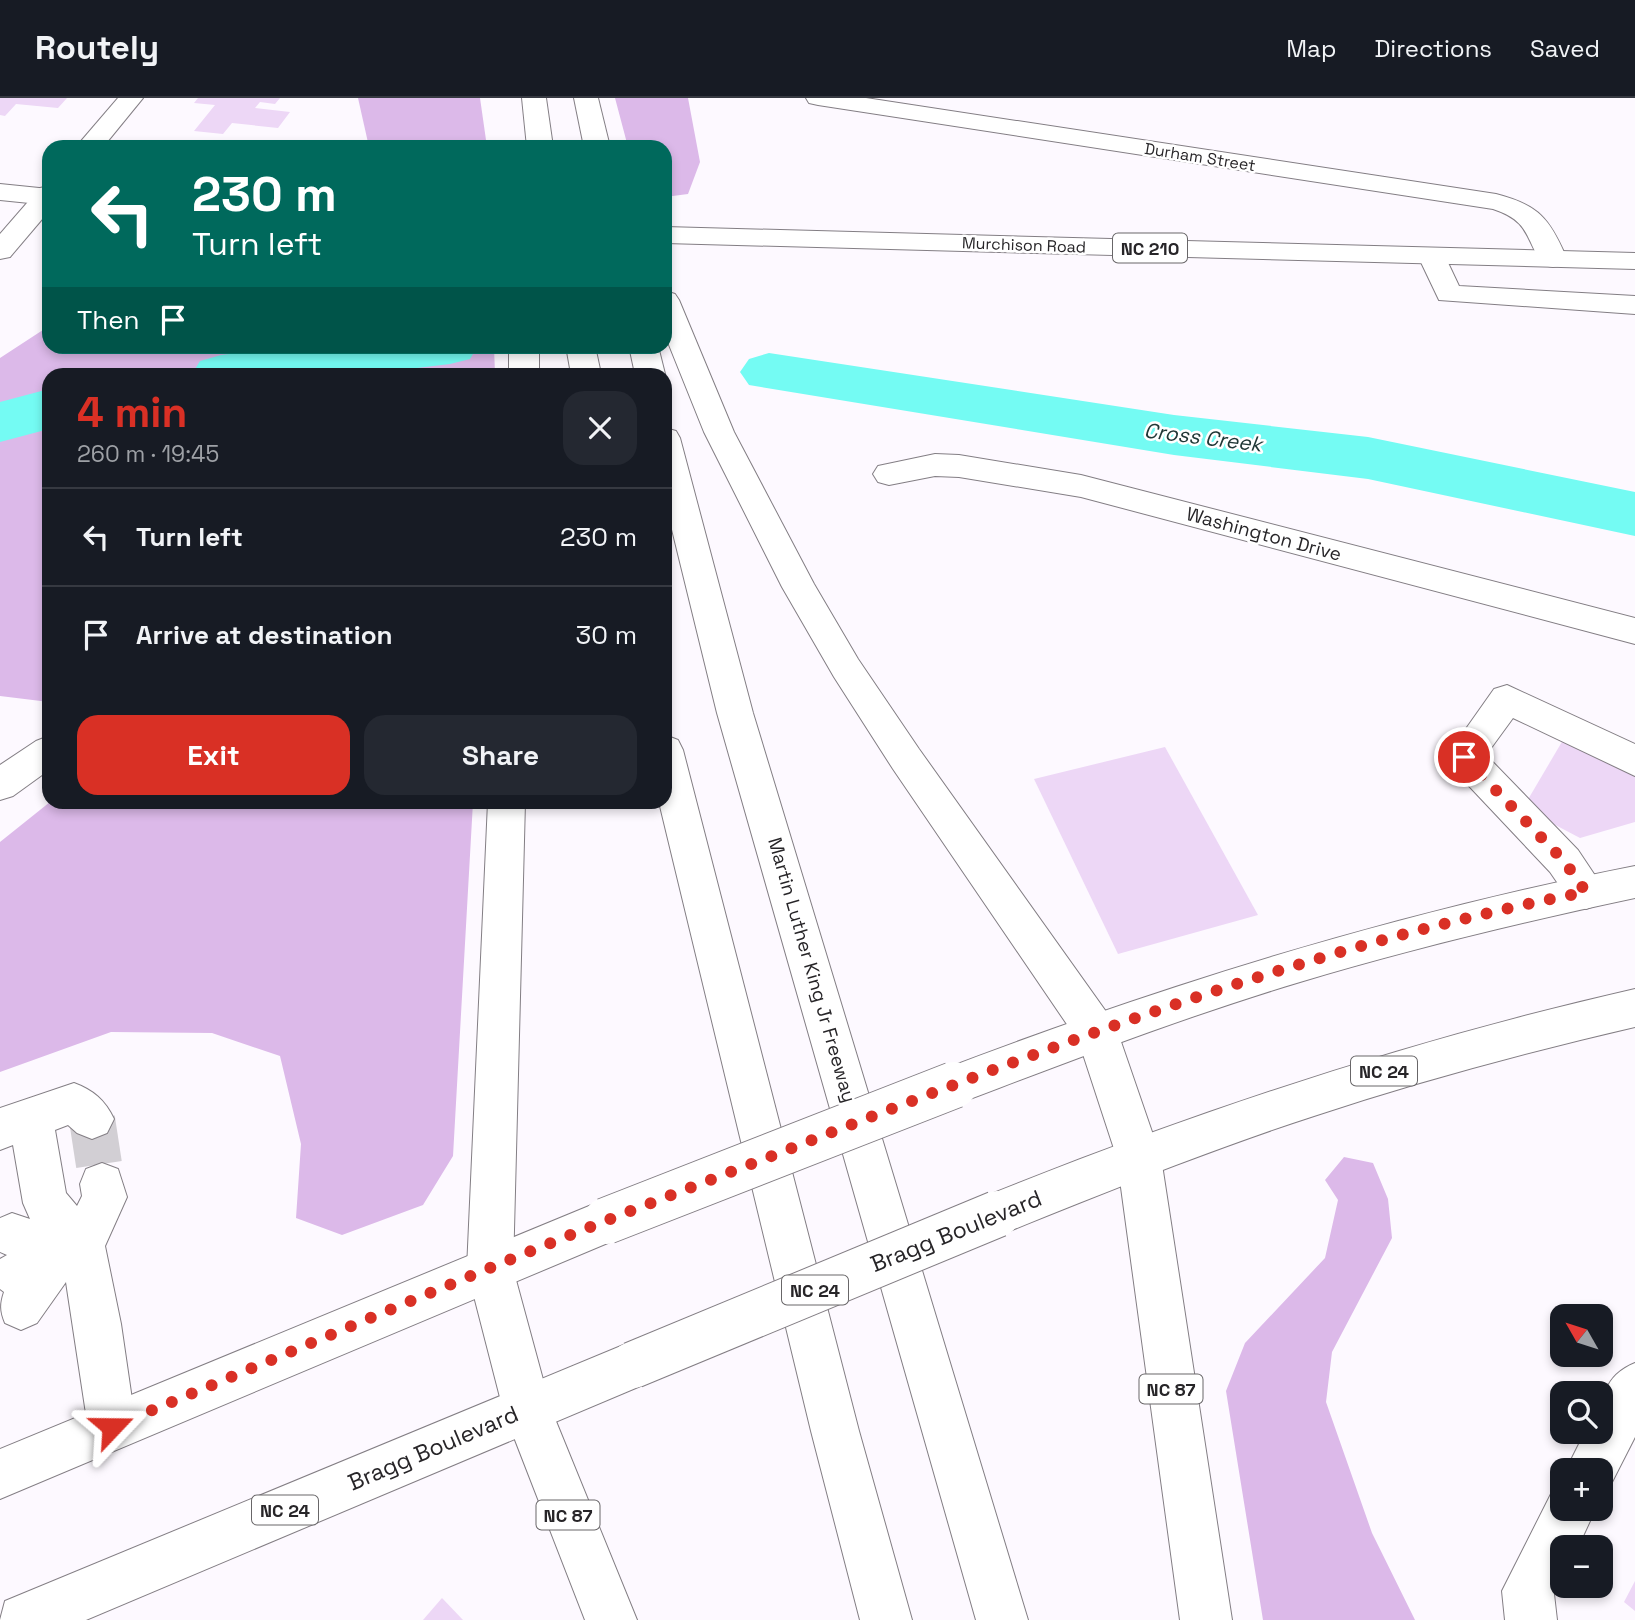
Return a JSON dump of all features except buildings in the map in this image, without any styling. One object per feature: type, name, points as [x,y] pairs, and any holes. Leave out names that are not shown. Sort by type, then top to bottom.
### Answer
[{"type":"main road","points":[[95,140],[131,98]]},
{"type":"main road","points":[[534,98],[539,140]]},
{"type":"main road","points":[[586,98],[595,140]]},
{"type":"main road","name":"Durham Street","points":[[818,98],[1496,202],[1519,209],[1536,221],[1553,259]]},
{"type":"main road","points":[[0,192],[42,196]]},
{"type":"main road","points":[[0,251],[42,203]]},
{"type":"main road","name":"Murchison Road","points":[[672,235],[1635,261]]},
{"type":"main road","points":[[1433,256],[1449,294],[1635,305]]},
{"type":"main road","points":[[672,317],[725,444],[767,528],[832,645],[906,759],[1097,1033]]},
{"type":"main road","name":"Washington Drive","points":[[889,474],[935,465],[972,468],[1070,484],[1635,631]]},
{"type":"main road","name":"Martin Luther King Jr Freeway","points":[[672,466],[735,713],[799,921],[1002,1620]]},
{"type":"main road","points":[[1586,892],[1564,861],[1464,757],[1507,699],[1635,761]]},
{"type":"main road","points":[[0,785],[42,756]]},
{"type":"main road","points":[[672,778],[835,1431],[886,1620]]},
{"type":"main road","points":[[506,809],[490,1269],[527,1409]]},
{"type":"main road","points":[[0,1474],[606,1221],[954,1085],[1097,1033],[1299,964],[1393,937],[1635,882]]},
{"type":"main road","name":"Bragg Boulevard","points":[[24,1620],[633,1365],[1139,1158],[1364,1077],[1485,1043],[1635,1008]]},
{"type":"main road","name":"NC 87","points":[[1097,1033],[1139,1158],[1206,1620]]},
{"type":"main road","points":[[92,1119],[74,1103],[16,1124],[45,1203],[71,1249],[98,1324],[112,1427]]},
{"type":"main road","points":[[71,1249],[16,1272],[71,1249],[105,1197],[102,1184]]},
{"type":"main road","points":[[1597,1458],[1635,1387]]},
{"type":"main road","name":"NC 87","points":[[527,1409],[611,1620]]},
{"type":"main road","points":[[1531,1620],[1528,1591],[1564,1521]]},
{"type":"shaded area","points":[[358,98],[480,98],[486,140],[367,140]]},
{"type":"shaded area","points":[[615,98],[688,98],[700,162],[688,194],[672,196],[672,140],[626,140]]},
{"type":"shaded area","points":[[42,331],[42,354],[494,354],[495,368],[42,368],[42,701],[0,696],[0,358]]},
{"type":"shaded area","points":[[42,808],[473,809],[453,1156],[423,1205],[342,1235],[296,1218],[301,1144],[280,1056],[212,1033],[111,1032],[0,1072],[0,842]]},
{"type":"shaded area","points":[[1344,1157],[1373,1163],[1388,1199],[1392,1238],[1332,1352],[1326,1402],[1372,1533],[1415,1620],[1263,1620],[1226,1391],[1245,1343],[1325,1258],[1338,1200],[1325,1180]]},
{"type":"waterway","name":"Cross Creek","points":[[270,368],[385,354]]},
{"type":"waterway","name":"Cross Creek","points":[[769,372],[1174,435],[1368,458],[1635,514]]},
{"type":"waterway","name":"Cross Creek","points":[[0,422],[42,411]]},
{"type":"tunnel","points":[[92,1119],[102,1184]]},
{"type":"route","points":[[112,1427],[565,1237],[954,1085],[1299,964],[1393,937],[1586,892],[1564,861],[1464,757]]}]
